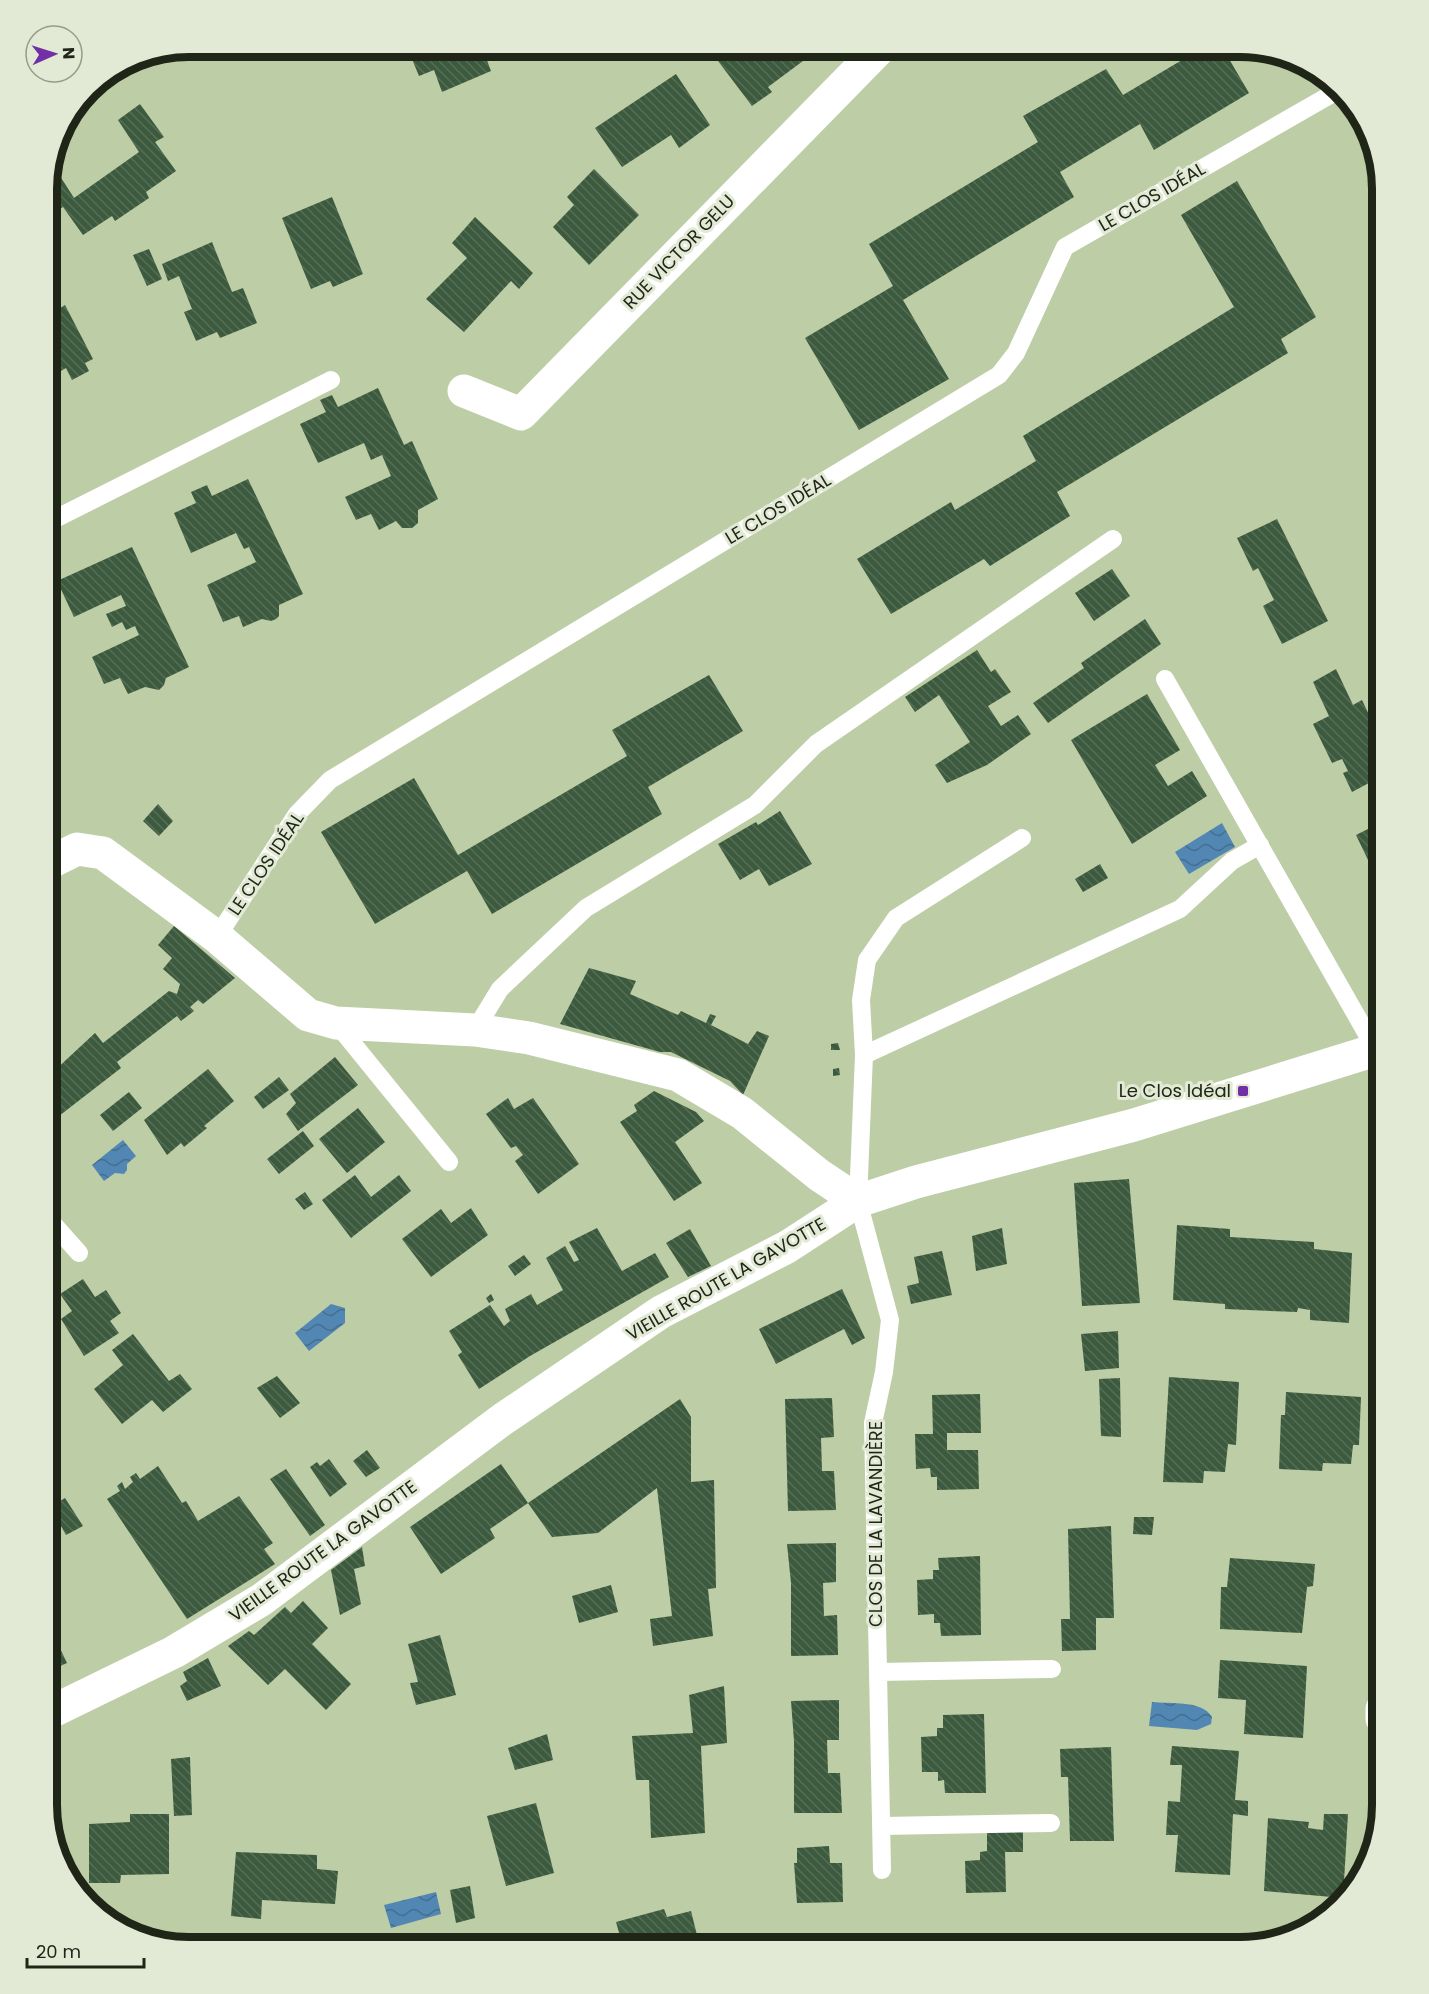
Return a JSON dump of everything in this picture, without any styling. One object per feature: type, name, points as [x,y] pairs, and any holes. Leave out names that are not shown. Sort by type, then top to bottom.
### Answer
[{"type":"street","name":"RUE VICTOR GELU","points":[[464,391],[521,414],[870,57]]},
{"type":"street","points":[[57,859],[77,849],[103,853],[217,937],[308,1015],[336,1023],[475,1030],[530,1038],[678,1075],[742,1113],[819,1174],[858,1201]]},
{"type":"street","name":"VIEILLE ROUTE LA GAVOTTE","points":[[57,1709],[174,1652],[261,1600],[503,1419],[662,1312],[787,1247],[858,1201],[928,1179],[1134,1125],[1372,1051]]},
{"type":"lane","name":"LE CLOS IDÉAL","points":[[217,937],[297,814],[330,780],[999,375],[1016,353],[1065,247],[1331,94]]},
{"type":"lane","points":[[57,518],[331,380]]},
{"type":"lane","points":[[475,1030],[500,989],[586,908],[755,805],[816,744],[1113,539]]},
{"type":"lane","points":[[1166,679],[1372,1037]]},
{"type":"lane","name":"CLOS DE LA LAVANDIÈRE","points":[[882,1870],[873,1423],[884,1372],[890,1320],[858,1201],[864,1054],[861,1000],[867,960],[896,918],[1022,838]]},
{"type":"lane","points":[[864,1054],[1180,909],[1232,861],[1260,845]]},
{"type":"lane","points":[[336,1023],[449,1162]]},
{"type":"lane","points":[[57,1228],[79,1253]]},
{"type":"lane","points":[[878,1672],[1052,1669]]},
{"type":"lane","points":[[882,1826],[1051,1822]]},
{"type":"water","points":[[1222,823],[1235,847],[1189,874],[1175,852]]},
{"type":"water","points":[[123,1140],[136,1156],[127,1164],[124,1174],[115,1173],[104,1181],[92,1165]]},
{"type":"water","points":[[331,1304],[345,1308],[345,1323],[309,1351],[295,1333]]},
{"type":"water","points":[[1152,1702],[1194,1705],[1212,1717],[1211,1724],[1197,1730],[1149,1726]]},
{"type":"water","points":[[436,1892],[441,1914],[391,1928],[384,1905]]},
{"type":"building","points":[[411,57],[486,57],[491,71],[442,92],[434,70],[419,76]]},
{"type":"building","points":[[724,57],[808,57],[768,87],[772,92],[752,106],[718,61]]},
{"type":"building","points":[[1187,57],[1228,57],[1249,93],[1154,150],[1140,124],[1060,172],[1074,197],[903,300],[949,379],[859,430],[805,338],[893,286],[869,244],[1038,142],[1023,116],[1106,69],[1123,95]]},
{"type":"building","points":[[676,74],[710,125],[679,148],[671,135],[622,167],[595,128]]},
{"type":"building","points":[[140,104],[164,137],[155,142],[176,171],[146,192],[149,198],[115,221],[112,216],[83,235],[63,207],[57,211],[58,173],[74,198],[139,152],[118,120]]},
{"type":"building","points":[[594,169],[639,215],[589,265],[553,227],[574,205],[567,197]]},
{"type":"building","points":[[1237,181],[1316,317],[1281,339],[1288,353],[1057,492],[1070,516],[990,566],[984,559],[891,614],[857,559],[951,502],[955,510],[1036,461],[1023,436],[1234,307],[1181,215]]},
{"type":"building","points":[[332,197],[363,274],[333,287],[330,281],[311,289],[282,218]]},
{"type":"building","points":[[475,217],[533,273],[519,289],[511,281],[464,332],[426,299],[467,258],[452,243]]},
{"type":"building","points":[[212,242],[232,292],[243,288],[257,323],[220,338],[217,332],[196,341],[184,312],[192,309],[179,276],[168,281],[162,264]]},
{"type":"building","points":[[149,249],[162,279],[147,286],[133,255]]},
{"type":"building","points":[[65,305],[93,359],[85,363],[89,371],[72,380],[66,368],[57,373],[57,310]]},
{"type":"building","points":[[378,388],[404,445],[412,441],[438,499],[418,510],[418,523],[412,528],[402,528],[396,521],[379,530],[371,514],[356,520],[345,497],[391,476],[382,455],[371,460],[364,443],[318,463],[300,424],[326,412],[320,400],[332,395],[338,407]]},
{"type":"building","points":[[248,479],[303,594],[279,605],[279,616],[276,619],[271,621],[262,619],[243,627],[239,616],[223,622],[207,585],[256,562],[249,547],[244,549],[236,533],[191,553],[174,513],[196,503],[191,492],[207,485],[212,496]]},
{"type":"building","points":[[1277,519],[1328,621],[1282,644],[1263,606],[1274,600],[1258,568],[1253,571],[1237,538]]},
{"type":"building","points":[[132,547],[189,667],[166,678],[159,690],[145,687],[128,694],[120,678],[104,684],[92,657],[139,635],[135,626],[126,630],[122,622],[112,627],[106,614],[126,606],[121,595],[74,617],[57,581]]},
{"type":"building","points":[[1112,569],[1130,596],[1094,621],[1075,593]]},
{"type":"building","points":[[1145,619],[1161,644],[1048,723],[1033,703],[1084,668],[1081,663]]},
{"type":"building","points":[[977,650],[991,672],[995,669],[1011,692],[988,706],[1001,726],[1018,715],[1031,734],[987,765],[947,783],[935,765],[970,742],[939,695],[915,712],[905,697]]},
{"type":"building","points":[[1336,669],[1353,705],[1362,700],[1372,721],[1372,781],[1352,792],[1343,773],[1348,771],[1342,759],[1332,763],[1313,724],[1329,716],[1313,682]]},
{"type":"building","points":[[709,675],[743,731],[648,787],[662,814],[492,914],[467,871],[375,924],[321,832],[414,778],[458,855],[627,756],[612,730]]},
{"type":"building","points":[[1147,694],[1180,750],[1155,765],[1168,786],[1192,771],[1207,796],[1132,844],[1071,740]]},
{"type":"building","points":[[158,804],[173,821],[159,836],[143,821]]},
{"type":"building","points":[[780,811],[812,864],[769,886],[759,869],[740,880],[718,844],[756,822],[758,825]]},
{"type":"building","points":[[1372,827],[1372,868],[1356,835]]},
{"type":"building","points":[[1100,864],[1108,878],[1083,892],[1075,879]]},
{"type":"building","points":[[174,926],[235,978],[203,1004],[198,1000],[190,1007],[194,1011],[181,1021],[177,1016],[117,1062],[121,1068],[59,1116],[57,1112],[57,1068],[95,1033],[103,1043],[169,991],[177,994],[180,984],[163,969],[172,958],[158,945]]},
{"type":"building","points":[[589,968],[636,981],[630,994],[678,1015],[681,1011],[706,1023],[710,1014],[716,1016],[711,1025],[748,1044],[757,1031],[769,1036],[743,1095],[730,1081],[671,1052],[660,1052],[560,1024]]},
{"type":"building","points":[[838,1043],[840,1050],[831,1050],[831,1044]]},
{"type":"building","points":[[335,1057],[358,1085],[298,1131],[286,1114],[296,1103],[290,1094]]},
{"type":"building","points":[[839,1068],[840,1075],[833,1076],[833,1069]]},
{"type":"building","points":[[208,1069],[234,1101],[204,1126],[207,1128],[184,1147],[181,1143],[167,1155],[144,1120]]},
{"type":"building","points":[[279,1077],[289,1090],[263,1109],[254,1097]]},
{"type":"building","points":[[654,1091],[696,1112],[704,1121],[675,1142],[702,1183],[674,1201],[620,1122],[637,1111],[634,1105]]},
{"type":"building","points":[[129,1092],[142,1108],[113,1131],[100,1115]]},
{"type":"building","points":[[508,1098],[514,1109],[533,1098],[579,1164],[538,1194],[515,1161],[523,1155],[516,1146],[511,1148],[486,1114]]},
{"type":"building","points":[[358,1108],[385,1142],[347,1173],[319,1139]]},
{"type":"building","points":[[303,1131],[314,1146],[279,1174],[267,1159]]},
{"type":"building","points":[[355,1175],[371,1197],[399,1175],[411,1191],[351,1238],[322,1200]]},
{"type":"building","points":[[1129,1179],[1140,1303],[1082,1306],[1074,1183]]},
{"type":"building","points":[[305,1192],[313,1204],[304,1210],[295,1199]]},
{"type":"building","points":[[471,1208],[488,1235],[431,1277],[402,1239],[441,1209],[451,1223]]},
{"type":"building","points":[[1177,1225],[1230,1229],[1230,1237],[1314,1242],[1314,1249],[1352,1253],[1349,1323],[1310,1320],[1310,1310],[1298,1308],[1297,1312],[1225,1309],[1225,1304],[1173,1300]]},
{"type":"building","points":[[597,1228],[622,1271],[655,1253],[669,1277],[530,1356],[479,1389],[458,1355],[462,1352],[449,1331],[490,1305],[504,1326],[510,1321],[505,1309],[531,1294],[537,1305],[563,1290],[546,1258],[565,1246],[574,1262],[579,1260],[569,1242]]},
{"type":"building","points":[[1002,1228],[1007,1264],[976,1271],[972,1236]]},
{"type":"building","points":[[690,1229],[711,1266],[688,1277],[666,1243]]},
{"type":"building","points":[[1368,1239],[1372,1239],[1372,1259],[1368,1259]]},
{"type":"building","points":[[942,1251],[952,1295],[911,1304],[907,1286],[919,1283],[914,1257]]},
{"type":"building","points":[[524,1255],[531,1264],[515,1276],[508,1266]]},
{"type":"building","points":[[83,1279],[95,1297],[106,1290],[121,1313],[110,1321],[119,1333],[84,1356],[61,1319],[72,1311],[60,1294]]},
{"type":"building","points":[[842,1289],[865,1338],[852,1345],[844,1329],[776,1364],[759,1329]]},
{"type":"building","points":[[491,1294],[494,1300],[489,1303],[486,1298]]},
{"type":"building","points":[[1118,1331],[1119,1368],[1085,1371],[1081,1334]]},
{"type":"building","points":[[133,1334],[169,1381],[180,1374],[192,1389],[163,1412],[152,1400],[122,1424],[94,1389],[123,1365],[112,1350]]},
{"type":"building","points":[[277,1376],[300,1403],[280,1418],[257,1388]]},
{"type":"building","points":[[1169,1377],[1239,1382],[1236,1445],[1228,1444],[1225,1472],[1204,1471],[1203,1483],[1163,1482]]},
{"type":"building","points":[[1120,1378],[1121,1437],[1101,1436],[1099,1379]]},
{"type":"building","points":[[1286,1392],[1361,1397],[1359,1445],[1353,1445],[1351,1464],[1323,1463],[1322,1471],[1279,1469],[1281,1415],[1285,1415]]},
{"type":"building","points":[[980,1394],[981,1433],[947,1433],[947,1450],[978,1450],[979,1489],[937,1490],[937,1477],[931,1477],[930,1468],[916,1469],[915,1434],[933,1434],[932,1395]]},
{"type":"building","points":[[832,1398],[834,1437],[821,1438],[822,1471],[834,1471],[836,1510],[788,1511],[785,1399]]},
{"type":"building","points":[[680,1399],[691,1417],[691,1482],[714,1480],[716,1588],[708,1589],[713,1636],[653,1646],[650,1619],[672,1616],[657,1488],[598,1533],[552,1537],[528,1503]]},
{"type":"building","points":[[367,1450],[380,1468],[366,1477],[353,1461]]},
{"type":"building","points":[[329,1459],[347,1484],[330,1497],[310,1467],[317,1462],[320,1466]]},
{"type":"building","points":[[501,1464],[528,1503],[490,1529],[495,1538],[441,1574],[410,1527]]},
{"type":"building","points":[[158,1466],[182,1503],[186,1501],[198,1521],[239,1496],[273,1543],[264,1549],[275,1564],[187,1619],[107,1499],[120,1491],[117,1486],[122,1482],[125,1489],[133,1482],[130,1477],[136,1473],[140,1479]]},
{"type":"building","points":[[286,1469],[325,1525],[310,1536],[270,1479]]},
{"type":"building","points":[[65,1498],[83,1526],[66,1535],[57,1519],[57,1503]]},
{"type":"building","points":[[1134,1517],[1154,1517],[1152,1535],[1133,1534]]},
{"type":"building","points":[[1111,1526],[1114,1618],[1096,1618],[1096,1650],[1062,1651],[1061,1619],[1070,1619],[1068,1529]]},
{"type":"building","points":[[836,1543],[836,1582],[823,1583],[824,1616],[837,1615],[838,1655],[791,1656],[791,1583],[787,1544]]},
{"type":"building","points":[[362,1547],[365,1566],[354,1569],[361,1604],[340,1615],[331,1570]]},
{"type":"building","points":[[980,1556],[981,1635],[941,1636],[940,1623],[934,1623],[934,1614],[918,1615],[917,1580],[933,1579],[933,1570],[939,1570],[938,1558]]},
{"type":"building","points":[[1230,1558],[1315,1564],[1313,1586],[1307,1587],[1302,1633],[1220,1629],[1221,1587],[1227,1587]]},
{"type":"building","points":[[611,1585],[618,1612],[579,1623],[572,1596]]},
{"type":"building","points":[[303,1601],[328,1628],[312,1644],[351,1684],[326,1710],[285,1669],[268,1685],[228,1646],[249,1631],[254,1635],[285,1607],[291,1613]]},
{"type":"building","points":[[440,1635],[456,1695],[416,1705],[410,1683],[418,1682],[408,1644]]},
{"type":"building","points":[[57,1642],[67,1663],[57,1667]]},
{"type":"building","points":[[208,1658],[221,1686],[187,1701],[180,1686],[187,1681],[183,1672]]},
{"type":"building","points":[[1220,1660],[1307,1666],[1303,1738],[1244,1734],[1246,1700],[1218,1698]]},
{"type":"building","points":[[724,1686],[727,1743],[701,1746],[705,1833],[651,1838],[649,1780],[636,1780],[632,1736],[693,1733],[689,1695]]},
{"type":"building","points":[[839,1700],[839,1740],[827,1740],[828,1773],[840,1773],[842,1813],[794,1813],[794,1741],[791,1701]]},
{"type":"building","points":[[984,1714],[986,1793],[945,1793],[944,1780],[938,1781],[938,1772],[922,1772],[921,1737],[937,1736],[937,1728],[943,1728],[943,1715]]},
{"type":"building","points":[[547,1734],[553,1760],[515,1770],[508,1748]]},
{"type":"building","points":[[1172,1746],[1239,1751],[1235,1800],[1248,1801],[1248,1816],[1233,1814],[1230,1875],[1175,1872],[1178,1835],[1166,1835],[1168,1801],[1180,1802],[1182,1765],[1170,1765]]},
{"type":"building","points":[[1111,1747],[1114,1841],[1070,1841],[1068,1777],[1061,1777],[1060,1749]]},
{"type":"building","points":[[190,1757],[192,1815],[174,1816],[171,1759]]},
{"type":"building","points":[[536,1803],[554,1873],[506,1886],[487,1816]]},
{"type":"building","points":[[130,1814],[169,1814],[169,1874],[121,1875],[120,1883],[89,1883],[89,1824],[130,1822]]},
{"type":"building","points":[[1324,1814],[1348,1814],[1344,1887],[1334,1897],[1264,1891],[1268,1818],[1309,1822],[1308,1828],[1323,1830]]},
{"type":"building","points":[[1023,1830],[1023,1852],[1005,1852],[1006,1892],[966,1893],[965,1861],[980,1860],[980,1852],[987,1851],[987,1831]]},
{"type":"building","points":[[829,1846],[830,1863],[842,1863],[843,1902],[797,1903],[794,1863],[797,1863],[797,1848]]},
{"type":"building","points":[[236,1852],[317,1855],[317,1869],[338,1871],[335,1904],[262,1900],[261,1919],[231,1916]]},
{"type":"building","points":[[470,1886],[475,1918],[456,1923],[450,1890]]},
{"type":"building","points":[[664,1909],[667,1917],[691,1911],[698,1937],[620,1937],[616,1922]]},
{"type":"place","name":"Le Clos Idéal","points":[[1243,1091]]}]
